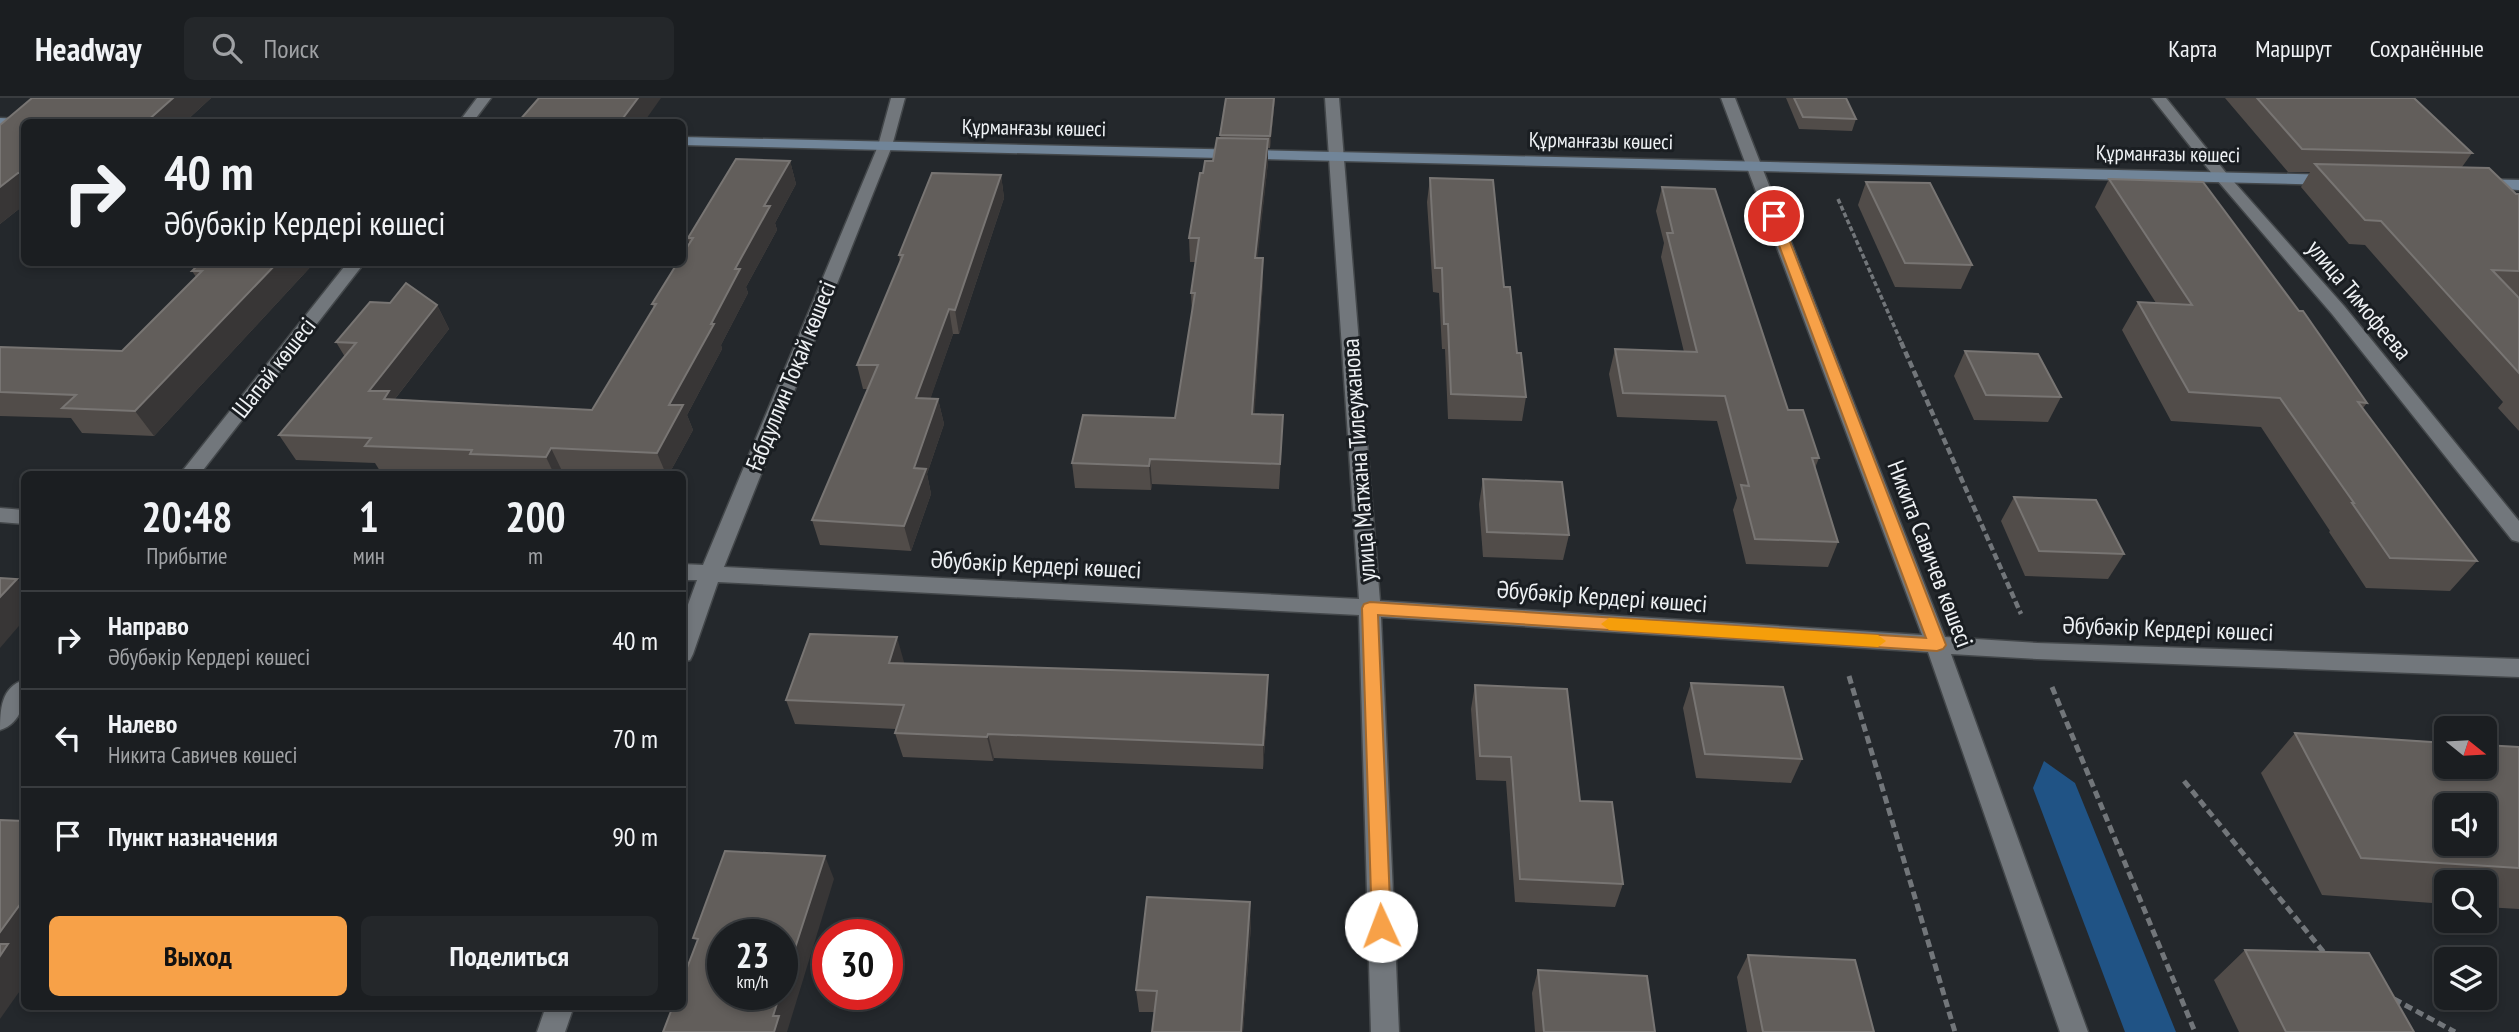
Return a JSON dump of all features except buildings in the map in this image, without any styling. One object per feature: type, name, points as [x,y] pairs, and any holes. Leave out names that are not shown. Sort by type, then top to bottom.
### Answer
[{"type":"street","points":[[468,119],[484,98]]},
{"type":"street","name":"Ғабдуллин Тоқай көшесі","points":[[686,643],[710,574],[885,146],[898,98]]},
{"type":"street","name":"улица Матжана Тилеужанова","points":[[1332,98],[1370,608],[1385,1032]]},
{"type":"street","name":"Никита Савичев көшесі","points":[[1728,98],[1937,645],[2074,1032]]},
{"type":"street","name":"улица Тимофеева","points":[[2159,98],[2222,177],[2338,310],[2519,535]]},
{"type":"street","points":[[1,123],[24,106]]},
{"type":"street","points":[[1,123],[21,122]]},
{"type":"street","name":"Құрманғазы көшесі","points":[[686,141],[2357,180]]},
{"type":"street","points":[[2465,184],[2519,185]]},
{"type":"street","name":"Шапай көшесі","points":[[192,471],[354,266]]},
{"type":"street","points":[[0,515],[21,517]]},
{"type":"street","name":"Әбубәкір Кердері көшесі","points":[[686,572],[1370,608],[2037,651],[2519,668]]},
{"type":"street","points":[[0,721],[21,693]]},
{"type":"street","points":[[551,1032],[558,1010]]},
{"type":"path","points":[[1824,167],[2037,651],[2194,1032]]},
{"type":"path","points":[[1838,638],[1955,1032]]},
{"type":"path","points":[[2184,781],[2328,958]]},
{"type":"path","points":[[2384,994],[2455,1032]]},
{"type":"shaded area","points":[[2044,761],[2075,783],[2176,1032],[2125,1032],[2033,788]]},
{"type":"slow traffic","points":[[1609,624],[1878,641]]},
{"type":"route","points":[[1381,926],[1370,608],[1937,645],[1774,216]]}]
